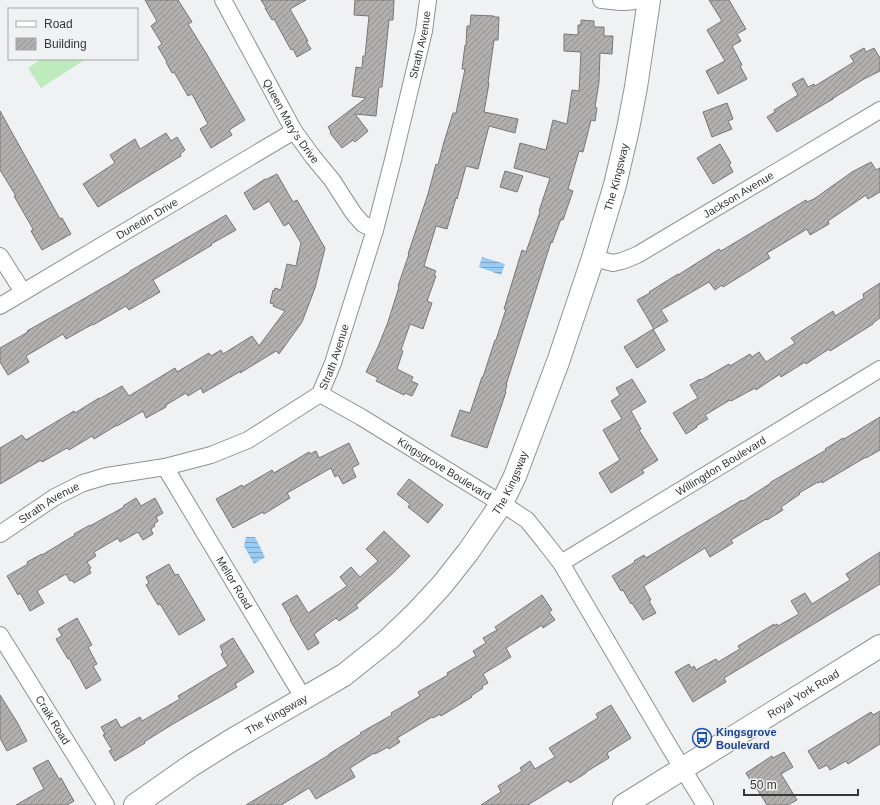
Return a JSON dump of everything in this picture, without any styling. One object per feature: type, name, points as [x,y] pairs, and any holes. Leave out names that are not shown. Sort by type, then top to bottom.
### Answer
[{"type":"street","name":"Queen Mary's Drive","points":[[223,0],[294,131],[329,176],[354,214],[363,224],[375,230]]},
{"type":"street","name":"Strath Avenue","points":[[0,534],[55,497],[83,483],[107,476],[165,467],[211,455],[248,440],[320,394],[333,363],[375,230],[424,31],[428,0]]},
{"type":"street","points":[[601,0],[623,2],[639,0]]},
{"type":"street","name":"The Kingsway","points":[[135,805],[192,765],[262,721],[304,699],[344,675],[389,639],[442,585],[468,552],[502,503],[515,476],[555,369],[593,258],[615,185],[636,87],[649,0]]},
{"type":"street","name":"Jackson Avenue","points":[[593,258],[613,263],[637,255],[878,117]]},
{"type":"street","name":"Dunedin Drive","points":[[0,306],[294,131]]},
{"type":"street","points":[[0,256],[23,292]]},
{"type":"street","name":"Willingdon Boulevard","points":[[561,563],[880,369]]},
{"type":"street","name":"Kingsgrove Boulevard","points":[[320,394],[362,417],[527,520],[561,563],[705,805]]},
{"type":"street","name":"Mellor Road","points":[[165,467],[304,699]]},
{"type":"street","name":"Craik Road","points":[[0,635],[106,805]]},
{"type":"street","name":"Royal York Road","points":[[624,805],[880,646]]},
{"type":"green space","points":[[40,60],[84,60],[41,88],[28,68]]},
{"type":"water","points":[[482,257],[505,264],[501,275],[479,267]]},
{"type":"water","points":[[246,537],[255,537],[265,557],[254,564],[244,546]]},
{"type":"building","points":[[145,0],[178,0],[192,22],[188,24],[245,120],[229,130],[232,135],[211,148],[200,129],[208,124],[192,94],[188,96],[174,72],[172,73],[158,47],[162,44],[151,26],[157,21]]},
{"type":"building","points":[[261,0],[306,0],[290,9],[311,49],[297,57],[293,49],[291,50],[274,19],[272,20]]},
{"type":"building","points":[[355,0],[394,0],[393,20],[389,20],[382,87],[379,87],[376,116],[355,114],[368,131],[355,142],[353,140],[342,148],[330,133],[331,132],[328,127],[366,98],[352,96],[356,67],[362,68],[363,56],[365,56],[369,16],[354,15]]},
{"type":"building","points":[[709,0],[729,0],[746,29],[737,34],[741,41],[732,46],[742,65],[740,66],[747,79],[718,94],[706,71],[725,61],[707,30],[722,21]]},
{"type":"building","points":[[471,15],[499,17],[498,40],[494,40],[484,112],[518,119],[515,133],[489,126],[478,169],[466,166],[447,229],[436,226],[424,266],[436,271],[434,275],[436,276],[427,301],[432,303],[423,329],[410,324],[401,350],[403,351],[397,369],[413,377],[411,381],[418,384],[412,396],[405,393],[404,395],[376,381],[378,378],[366,372],[388,322],[436,164],[438,165],[453,113],[456,113],[465,69],[462,69],[465,45],[466,46],[467,26],[470,26]]},
{"type":"building","points":[[581,20],[594,21],[594,27],[604,27],[604,36],[613,36],[612,54],[600,53],[595,121],[591,120],[583,152],[579,151],[568,189],[573,191],[563,220],[561,219],[552,243],[551,242],[506,385],[506,392],[487,448],[451,436],[460,410],[470,413],[506,309],[504,309],[522,250],[526,252],[550,178],[514,168],[520,143],[546,150],[553,120],[567,124],[572,90],[579,91],[581,52],[564,51],[564,34],[578,35],[578,25],[581,25]]},
{"type":"building","points":[[864,48],[866,52],[874,48],[880,58],[880,71],[864,79],[777,132],[767,117],[775,112],[774,110],[798,95],[792,84],[803,78],[808,87],[814,84],[815,86],[854,62],[850,56]]},
{"type":"building","points":[[727,103],[733,119],[728,121],[732,129],[712,137],[703,112]]},
{"type":"building","points":[[0,111],[60,219],[62,218],[71,234],[42,250],[31,231],[33,229],[14,196],[16,196],[0,170]]},
{"type":"building","points":[[166,133],[171,141],[177,137],[185,150],[180,154],[181,156],[98,207],[83,184],[115,163],[110,155],[135,139],[140,149]]},
{"type":"building","points":[[720,144],[731,163],[729,164],[733,172],[713,184],[697,158]]},
{"type":"building","points":[[871,162],[876,170],[880,168],[880,192],[868,199],[866,195],[828,221],[829,224],[810,235],[807,229],[767,253],[770,258],[723,287],[722,285],[715,290],[709,282],[661,310],[668,321],[654,329],[637,300],[719,249],[721,251],[806,200],[807,202],[814,199],[852,172]]},
{"type":"building","points":[[505,171],[523,176],[517,192],[500,187]]},
{"type":"building","points":[[277,174],[293,202],[297,200],[325,248],[315,288],[302,322],[279,354],[276,351],[203,393],[201,388],[188,396],[186,393],[166,405],[166,407],[146,418],[143,411],[94,439],[92,436],[69,450],[67,448],[42,462],[41,460],[0,484],[0,448],[22,435],[26,440],[74,411],[75,413],[122,386],[129,396],[175,368],[177,372],[209,353],[211,356],[221,350],[223,354],[252,336],[259,346],[285,311],[273,306],[274,304],[270,303],[273,290],[274,291],[275,288],[281,290],[287,264],[296,266],[301,243],[289,223],[284,226],[269,201],[254,210],[244,193],[265,179]]},
{"type":"building","points":[[226,215],[236,230],[153,280],[160,292],[129,310],[126,306],[66,339],[63,334],[26,356],[29,362],[8,375],[0,362],[0,348]]},
{"type":"building","points":[[880,283],[880,318],[873,324],[806,364],[805,362],[781,377],[780,374],[756,390],[755,388],[731,401],[730,400],[705,415],[708,419],[686,434],[673,413],[698,398],[690,385],[729,364],[730,366],[750,354],[752,357],[759,352],[766,362],[795,343],[791,338],[833,311],[835,316],[864,298],[863,294]]},
{"type":"building","points":[[653,329],[665,350],[637,368],[624,347]]},
{"type":"building","points":[[632,379],[646,402],[631,411],[641,429],[639,430],[658,460],[642,470],[644,473],[611,493],[599,473],[620,460],[603,430],[622,419],[611,401],[620,395],[616,388]]},
{"type":"building","points":[[880,417],[880,450],[822,483],[822,481],[818,482],[799,493],[800,494],[781,507],[783,510],[731,540],[733,543],[710,557],[705,548],[644,586],[651,600],[649,601],[656,613],[643,620],[623,590],[621,591],[612,576],[644,555],[646,558],[742,500],[743,501],[771,482]]},
{"type":"building","points":[[349,443],[359,464],[352,468],[356,477],[343,484],[338,475],[335,477],[331,468],[287,493],[290,498],[264,514],[263,512],[233,528],[216,499],[242,485],[243,487],[272,470],[274,473],[309,452],[310,454],[316,451],[319,458]]},
{"type":"building","points":[[409,479],[443,505],[428,523],[408,507],[410,504],[397,494]]},
{"type":"building","points":[[136,498],[141,506],[155,498],[163,513],[156,517],[158,521],[151,529],[153,534],[143,540],[138,532],[120,542],[118,538],[94,552],[96,556],[87,562],[91,568],[89,569],[91,573],[74,583],[72,580],[70,581],[66,574],[37,591],[44,603],[30,611],[20,593],[18,595],[7,576],[28,564],[27,562],[42,555],[75,535],[74,534],[124,507],[123,506]]},
{"type":"building","points":[[384,531],[410,556],[392,574],[356,605],[358,608],[339,621],[336,618],[314,634],[319,643],[308,650],[282,604],[297,595],[308,613],[347,586],[340,577],[351,567],[360,577],[378,561],[366,549]]},
{"type":"building","points":[[880,552],[880,584],[724,678],[726,682],[693,702],[675,672],[689,664],[691,668],[694,666],[696,670],[716,659],[718,662],[740,649],[738,646],[774,624],[774,626],[777,624],[778,626],[799,614],[791,601],[805,593],[812,604],[850,580],[846,574]]},
{"type":"building","points":[[169,564],[175,575],[178,574],[205,620],[179,635],[160,604],[158,605],[146,585],[149,583],[146,577]]},
{"type":"building","points":[[542,595],[552,610],[549,612],[555,620],[543,628],[542,625],[506,648],[511,657],[483,674],[488,683],[482,686],[483,688],[471,696],[472,697],[441,716],[440,714],[433,718],[432,717],[397,738],[400,742],[389,749],[388,747],[375,754],[374,753],[350,768],[355,777],[316,799],[309,788],[281,805],[246,805],[329,755],[361,734],[360,733],[392,715],[391,713],[420,696],[418,692],[448,675],[447,673],[476,656],[473,651],[486,643],[483,638],[497,630],[495,627]]},
{"type":"building","points":[[77,618],[92,645],[88,647],[97,664],[93,666],[101,680],[86,689],[69,658],[68,659],[56,639],[62,636],[58,629]]},
{"type":"building","points":[[233,638],[254,672],[235,684],[237,687],[173,724],[115,761],[109,751],[112,750],[103,735],[105,734],[101,727],[116,719],[121,728],[140,717],[142,721],[180,699],[178,696],[228,666],[221,654],[223,653],[220,646]]},
{"type":"building","points":[[0,695],[27,741],[7,751],[0,738]]},
{"type":"building","points":[[611,705],[631,738],[607,753],[609,758],[570,783],[568,780],[528,805],[481,805],[501,792],[498,786],[522,771],[520,768],[530,761],[535,769],[555,757],[549,748],[598,718],[596,714]]},
{"type":"building","points":[[880,711],[880,744],[848,764],[846,761],[830,770],[827,765],[819,769],[808,751],[871,712],[873,715]]},
{"type":"building","points":[[784,752],[793,767],[781,774],[797,800],[788,805],[767,805],[746,773],[772,756],[773,758]]},
{"type":"building","points":[[48,760],[59,779],[61,778],[74,801],[67,805],[16,805],[44,789],[33,768]]},
{"type":"place","name":"Kingsgrove Boulevard","points":[[702,738]]}]
